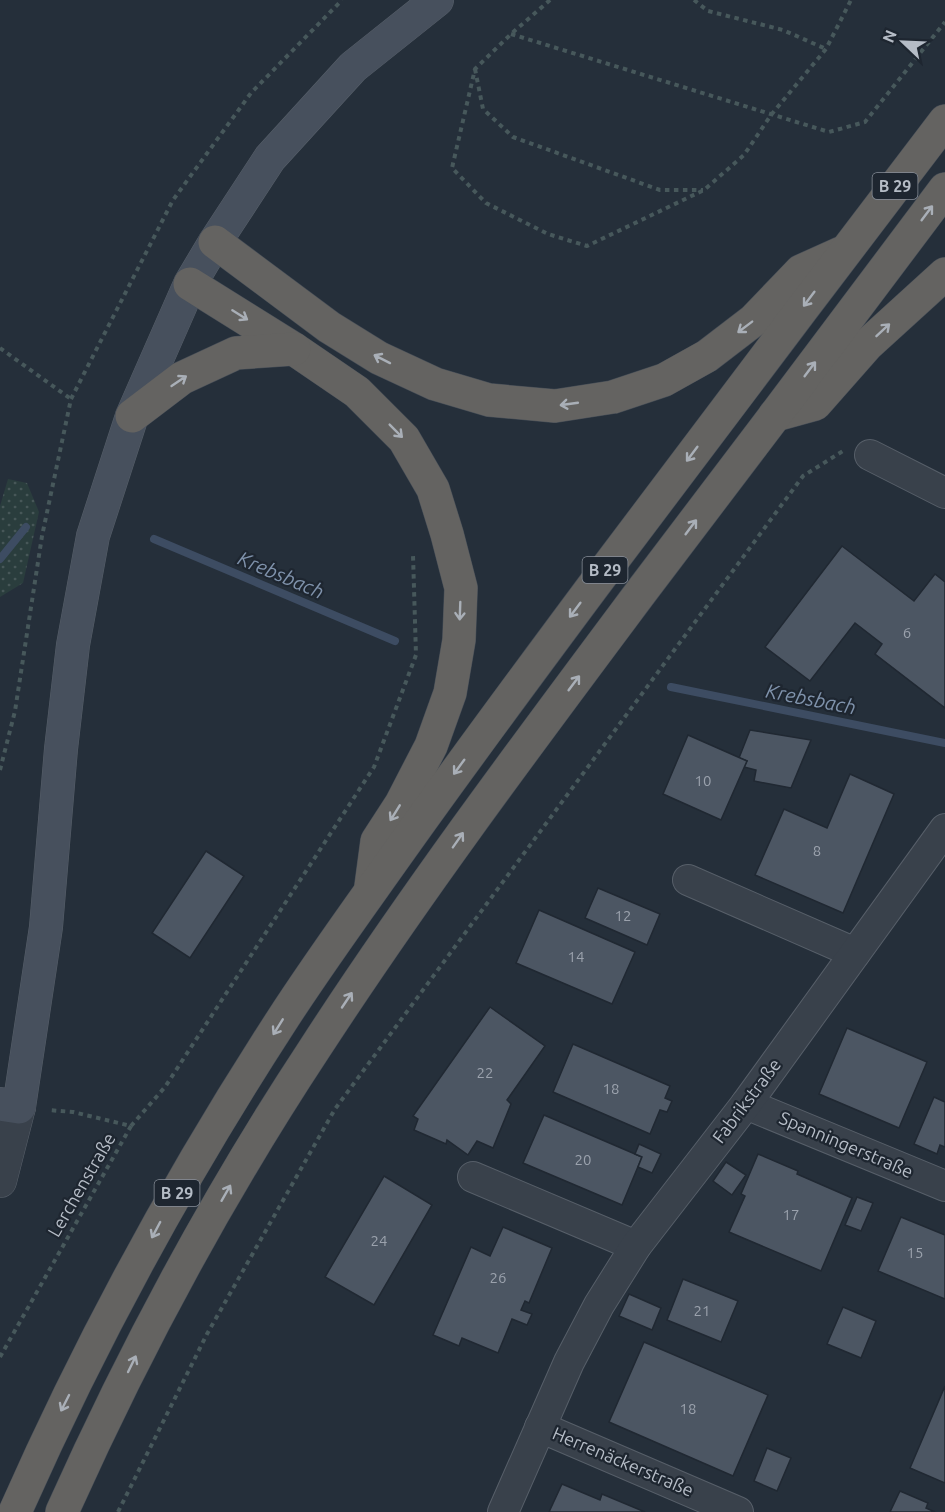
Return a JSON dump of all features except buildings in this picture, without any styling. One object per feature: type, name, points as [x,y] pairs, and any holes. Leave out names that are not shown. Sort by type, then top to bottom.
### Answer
[{"type":"highway","name":"B 29","points":[[15,1512],[49,1435],[99,1335],[168,1207],[282,1020],[370,892],[537,661],[945,121]]},
{"type":"highway","name":"B 29","points":[[63,1512],[88,1455],[149,1331],[229,1187],[314,1048],[487,799],[945,189]]},
{"type":"highway","points":[[215,242],[329,327],[379,358],[435,384],[489,400],[555,405],[613,398],[664,380],[707,356],[754,320],[801,271],[845,252]]},
{"type":"highway","points":[[775,416],[815,404],[867,345],[945,274]]},
{"type":"highway","points":[[190,284],[294,349],[357,392],[404,439],[433,489],[461,588],[459,640],[450,693],[431,746],[401,804],[377,841],[370,892]]},
{"type":"highway","points":[[132,416],[182,378],[236,352],[294,349]]},
{"type":"main road","points":[[9,1105],[46,927],[61,749],[73,645],[93,536],[132,416],[190,284],[270,158],[353,67],[437,0]]},
{"type":"street","points":[[870,455],[945,493]]},
{"type":"street","name":"Fabrikstraße","points":[[503,1512],[568,1362],[599,1305],[636,1246],[746,1104],[945,829]]},
{"type":"street","points":[[688,880],[855,953]]},
{"type":"street","name":"Spanningerstraße","points":[[746,1104],[945,1186]]},
{"type":"street","points":[[0,1180],[9,1105]]},
{"type":"street","points":[[473,1177],[636,1246]]},
{"type":"street","name":"Herrenäckerstraße","points":[[540,1426],[738,1512]]},
{"type":"path","points":[[550,0],[475,69],[452,168],[486,203],[549,234],[587,246],[704,190],[744,155],[771,115],[826,49],[851,0]]},
{"type":"path","points":[[694,0],[708,11],[783,30],[826,49]]},
{"type":"path","points":[[511,34],[829,132],[865,122],[945,22]]},
{"type":"path","points":[[475,69],[483,109],[513,137],[660,190],[704,190]]},
{"type":"path","points":[[0,348],[71,399]]},
{"type":"path","points":[[118,1512],[207,1334],[335,1109],[803,476],[840,451],[870,455]]},
{"type":"path","points":[[131,1126],[165,1087],[374,767],[416,655],[413,555]]},
{"type":"path","name":"Lerchenstraße","points":[[0,1357],[131,1126],[73,1112],[9,1105]]},
{"type":"shaded area","points":[[8,479],[27,483],[39,512],[23,583],[0,597],[0,506]]},
{"type":"waterway","name":"Krebsbach","points":[[0,559],[26,527]]},
{"type":"waterway","name":"Krebsbach","points":[[154,539],[395,641]]},
{"type":"waterway","name":"Krebsbach","points":[[671,687],[945,743]]}]
